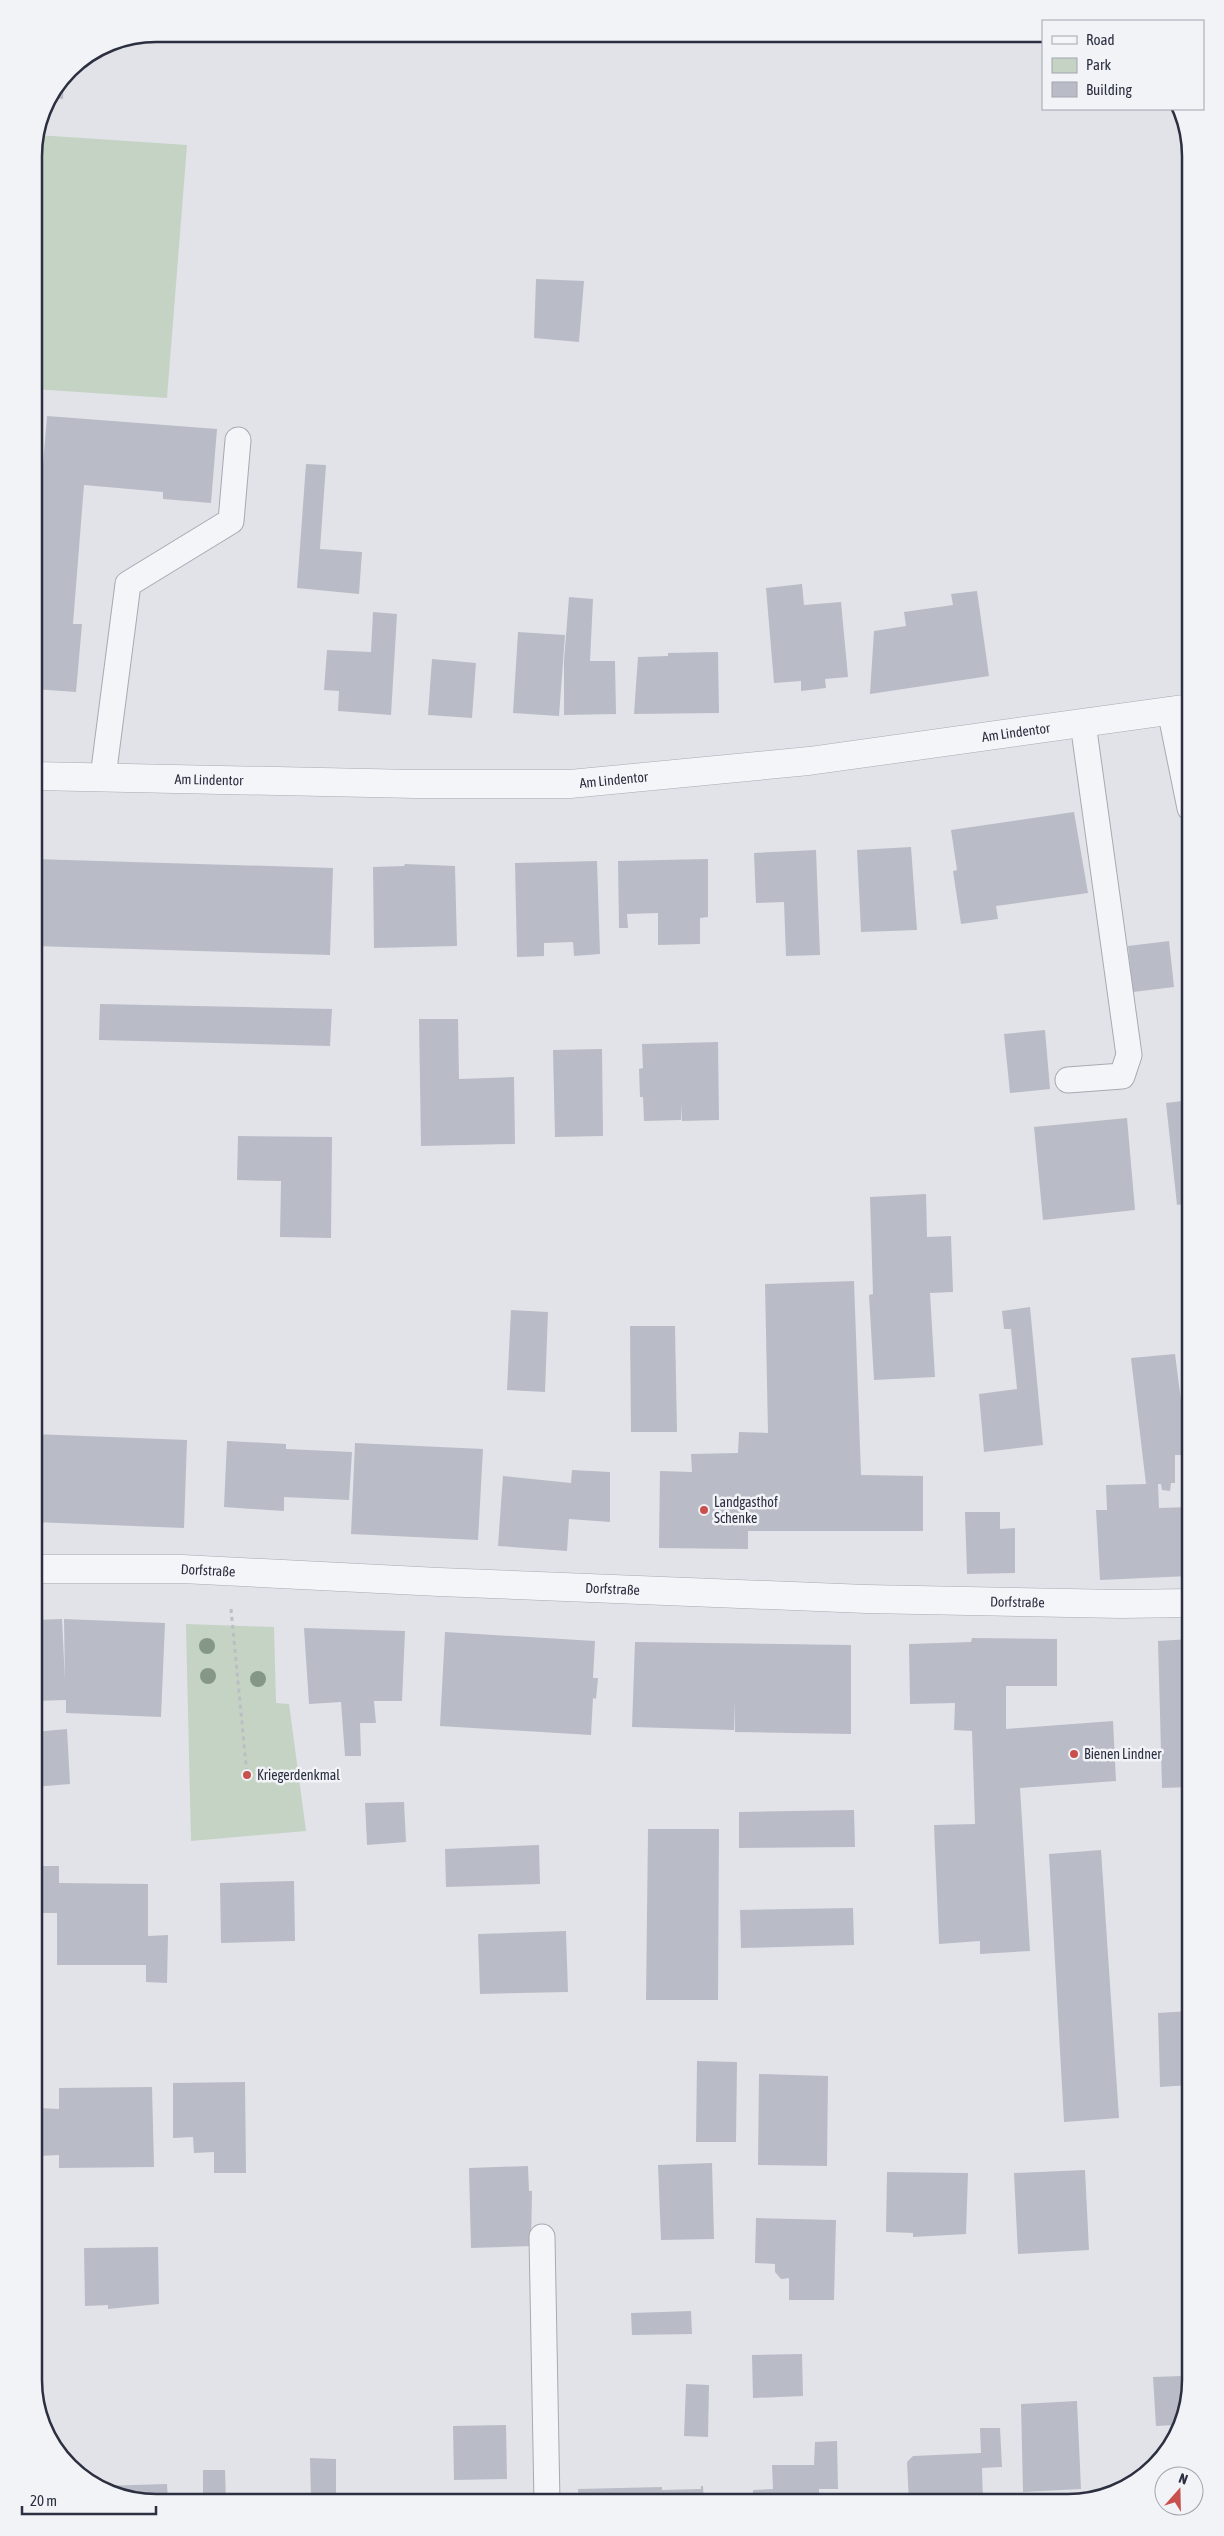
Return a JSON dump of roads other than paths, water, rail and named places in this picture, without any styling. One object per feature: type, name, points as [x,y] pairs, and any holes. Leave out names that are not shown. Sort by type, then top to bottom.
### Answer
[{"type":"street","name":"Am Lindentor","points":[[43,776],[570,784],[809,761],[1180,709]]},
{"type":"street","name":"Dorfstraße","points":[[42,1569],[182,1568],[438,1582],[866,1599],[1121,1604],[1182,1603]]},
{"type":"lane","points":[[103,777],[128,584],[230,521],[238,440]]},
{"type":"lane","points":[[1180,709],[1182,729]]},
{"type":"lane","points":[[1068,1080],[1122,1076],[1129,1055],[1083,723]]},
{"type":"lane","points":[[542,2237],[547,2493]]},
{"type":"place","name":"Landgasthof Schenke","points":[[704,1510]]},
{"type":"place","name":"Bienen Lindner","points":[[1074,1754]]},
{"type":"place","name":"Kriegerdenkmal","points":[[247,1775]]}]
